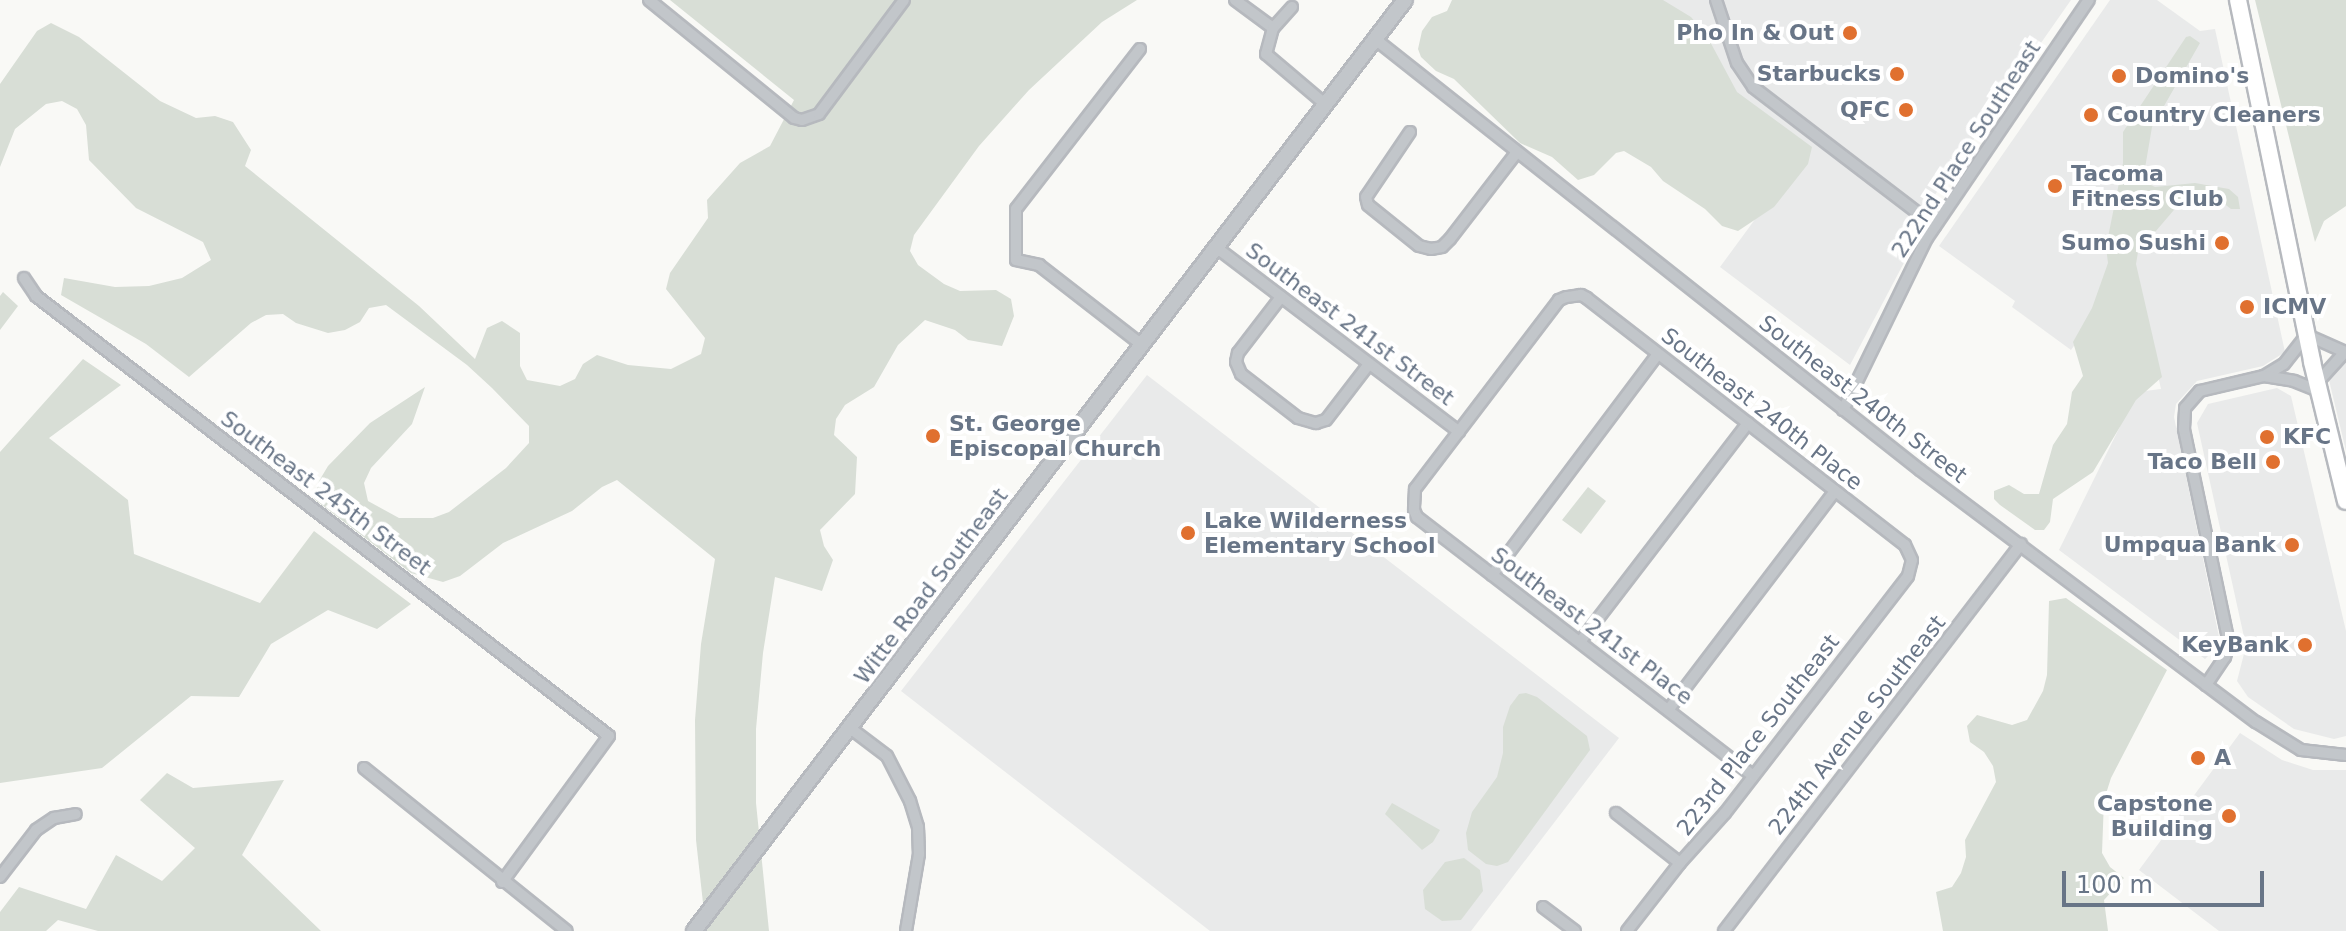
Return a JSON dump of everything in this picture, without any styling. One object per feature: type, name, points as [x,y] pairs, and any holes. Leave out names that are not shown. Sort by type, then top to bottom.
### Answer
[{"type":"main road","points":[[2238,0],[2318,387],[2346,501]]},
{"type":"street","points":[[649,0],[794,118],[802,120],[819,114],[904,0]]},
{"type":"street","points":[[1235,0],[1273,28]]},
{"type":"street","name":"Witte Road Southeast","points":[[694,931],[1405,0]]},
{"type":"street","points":[[1716,0],[1737,63],[1753,87],[1935,226]]},
{"type":"street","name":"222nd Place Southeast","points":[[1843,410],[1874,340],[1935,226],[2089,0]]},
{"type":"street","points":[[1292,7],[1273,28],[1266,54],[1325,104]]},
{"type":"street","name":"Southeast 240th Street","points":[[1375,39],[1843,410],[2206,685],[2301,750],[2346,755]]},
{"type":"street","points":[[1140,49],[1016,209],[1016,260],[1039,265],[1142,345]]},
{"type":"street","points":[[1410,132],[1366,197],[1368,205],[1419,246],[1431,249],[1442,247],[1450,239],[1517,152]]},
{"type":"street","name":"Southeast 241st Street","points":[[1217,248],[1459,432]]},
{"type":"street","name":"Southeast 245th Street","points":[[24,278],[36,296],[609,736],[502,882]]},
{"type":"street","name":"Southeast 240th Place","points":[[1459,432],[1559,300],[1581,295],[1905,545],[1912,560]]},
{"type":"street","points":[[1281,297],[1238,353],[1236,362],[1241,374],[1298,418],[1316,423],[1326,420],[1369,364]]},
{"type":"street","points":[[2206,685],[2225,657],[2229,643],[2184,416],[2188,404],[2200,391],[2264,376],[2284,364],[2307,335],[2346,352],[2318,387],[2264,376]]},
{"type":"street","points":[[1492,575],[1658,354]]},
{"type":"street","points":[[1580,642],[1748,423]]},
{"type":"street","name":"Southeast 241st Place","points":[[1459,432],[1415,489],[1413,504],[1417,517],[1753,776]]},
{"type":"street","points":[[1669,709],[1835,491]]},
{"type":"street","name":"224th Avenue Southeast","points":[[1724,931],[2021,544]]},
{"type":"street","name":"223rd Place Southeast","points":[[1627,931],[1753,776],[1908,576],[1912,560]]},
{"type":"street","points":[[850,728],[887,756],[910,801],[918,827],[919,854],[906,931]]},
{"type":"street","points":[[364,768],[502,882],[567,931]]},
{"type":"street","points":[[1616,813],[1680,863]]},
{"type":"street","points":[[0,877],[36,830],[54,818],[76,814]]},
{"type":"street","points":[[1543,907],[1575,931]]},
{"type":"shaded area","points":[[670,0],[1137,0],[1102,22],[1029,90],[979,146],[914,235],[910,251],[918,265],[944,284],[960,291],[996,290],[1011,299],[1014,316],[1002,346],[968,340],[955,330],[925,320],[898,345],[874,387],[845,405],[836,419],[834,435],[857,457],[855,494],[820,530],[824,546],[833,560],[822,591],[775,577],[763,653],[756,729],[756,803],[769,931],[707,931],[705,921],[696,840],[695,720],[701,644],[715,559],[617,480],[602,487],[572,511],[503,543],[460,576],[443,582],[411,573],[314,499],[319,481],[328,466],[370,423],[425,387],[412,424],[371,468],[364,483],[368,501],[399,518],[433,518],[449,512],[506,468],[529,443],[529,426],[492,388],[467,365],[386,305],[369,308],[360,322],[345,330],[328,333],[296,323],[283,314],[266,315],[251,323],[189,377],[146,344],[61,295],[64,278],[115,287],[149,286],[182,278],[211,260],[203,242],[136,208],[89,160],[86,125],[77,109],[62,101],[46,104],[15,129],[0,167],[0,84],[37,31],[51,23],[79,37],[160,101],[196,118],[215,116],[233,122],[251,150],[245,166],[419,306],[475,359],[487,328],[502,321],[520,333],[520,366],[527,380],[560,386],[575,379],[583,364],[597,355],[628,365],[671,369],[701,354],[705,338],[666,289],[670,273],[708,218],[707,200],[740,163],[770,146],[794,100]]},
{"type":"shaded area","points":[[1452,0],[1663,0],[1691,17],[1707,36],[1737,92],[1812,147],[1808,164],[1774,207],[1738,231],[1722,226],[1705,209],[1663,181],[1651,167],[1624,151],[1616,153],[1594,175],[1578,180],[1552,157],[1520,143],[1454,79],[1436,71],[1421,57],[1418,49],[1422,31],[1432,17],[1447,11]]},
{"type":"shaded area","points":[[1610,0],[2071,0],[1911,229],[1917,238],[1850,365],[1720,267],[1806,150]]},
{"type":"shaded area","points":[[2110,0],[2157,0],[2200,31],[2215,29],[2285,352],[2263,366],[2197,381],[2176,404],[2174,417],[2219,637],[2215,649],[2205,659],[2059,550],[2137,392],[2161,389],[2131,255],[2141,193],[2098,312],[2071,350],[2012,307],[2015,301],[1939,246]]},
{"type":"shaded area","points":[[2255,0],[2346,0],[2346,206],[2324,221],[2315,242]]},
{"type":"shaded area","points":[[2190,36],[2200,43],[2152,127],[2144,174],[2147,183],[2155,187],[2195,183],[2229,189],[2238,197],[2240,209],[2231,209],[2213,195],[2191,190],[2138,252],[2136,264],[2162,377],[2136,400],[2093,472],[2053,499],[2050,522],[2044,530],[2035,530],[2000,505],[1994,499],[1994,491],[2009,485],[2024,494],[2039,494],[2053,445],[2067,424],[2072,392],[2083,376],[2073,342],[2092,308],[2108,263],[2106,247],[2123,163],[2123,132],[2186,37]]},
{"type":"shaded area","points":[[3,292],[18,306],[0,330],[0,296]]},
{"type":"shaded area","points":[[83,359],[121,385],[49,438],[128,500],[134,554],[260,603],[314,531],[411,604],[377,629],[328,610],[271,644],[239,697],[191,696],[102,768],[0,783],[0,452]]},
{"type":"shaded area","points":[[2346,361],[2346,451],[2328,376],[2330,366]]},
{"type":"shaded area","name":"Lake Wilderness Elementary School","points":[[1147,375],[1619,738],[1471,931],[1210,931],[901,691]]},
{"type":"shaded area","points":[[2277,388],[2291,396],[2346,631],[2346,736],[2334,739],[2294,729],[2248,697],[2237,681],[2246,646],[2197,423],[2208,404]]},
{"type":"shaded area","points":[[1588,487],[1606,501],[1581,534],[1562,520]]},
{"type":"shaded area","points":[[2066,598],[2167,670],[2111,778],[2104,800],[2102,853],[2110,867],[2124,878],[2104,900],[2108,931],[1943,931],[1936,892],[1952,887],[1961,873],[1966,857],[1965,840],[1996,782],[1993,766],[1984,752],[1970,742],[1967,726],[1977,715],[2012,725],[2027,720],[2043,691],[2047,675],[2049,601]]},
{"type":"shaded area","points":[[1519,694],[1537,697],[1587,736],[1590,750],[1508,862],[1497,866],[1486,864],[1468,850],[1466,833],[1472,812],[1497,777],[1503,753],[1503,727],[1510,706]]},
{"type":"shaded area","points":[[2240,733],[2282,760],[2313,770],[2346,770],[2346,931],[2219,931],[2139,870]]},
{"type":"shaded area","points":[[167,773],[193,788],[284,780],[242,855],[321,931],[98,931],[58,920],[46,931],[0,931],[0,912],[19,887],[86,909],[116,855],[162,881],[195,848],[140,800]]},
{"type":"shaded area","points":[[1392,803],[1440,830],[1433,842],[1422,850],[1385,814]]},
{"type":"shaded area","points":[[1464,858],[1480,870],[1483,891],[1461,920],[1442,921],[1425,909],[1423,890],[1445,862]]},
{"type":"place","name":"Pho In & Out","points":[[1850,33]]},
{"type":"place","name":"Starbucks","points":[[1897,74]]},
{"type":"place","name":"Domino's","points":[[2119,76]]},
{"type":"place","name":"QFC","points":[[1906,110]]},
{"type":"place","name":"Country Cleaners","points":[[2091,115]]},
{"type":"place","name":"Tacoma Fitness Club","points":[[2055,186]]},
{"type":"place","name":"Sumo Sushi","points":[[2222,243]]},
{"type":"place","name":"ICMV","points":[[2247,307]]},
{"type":"place","name":"St. George Episcopal Church","points":[[933,436]]},
{"type":"place","name":"KFC","points":[[2267,437]]},
{"type":"place","name":"Taco Bell","points":[[2273,462]]},
{"type":"place","name":"Lake Wilderness Elementary School","points":[[1188,533]]},
{"type":"place","name":"Umpqua Bank","points":[[2292,545]]},
{"type":"place","name":"KeyBank","points":[[2305,645]]},
{"type":"place","name":"A","points":[[2198,758]]},
{"type":"place","name":"Capstone Building","points":[[2229,816]]}]
